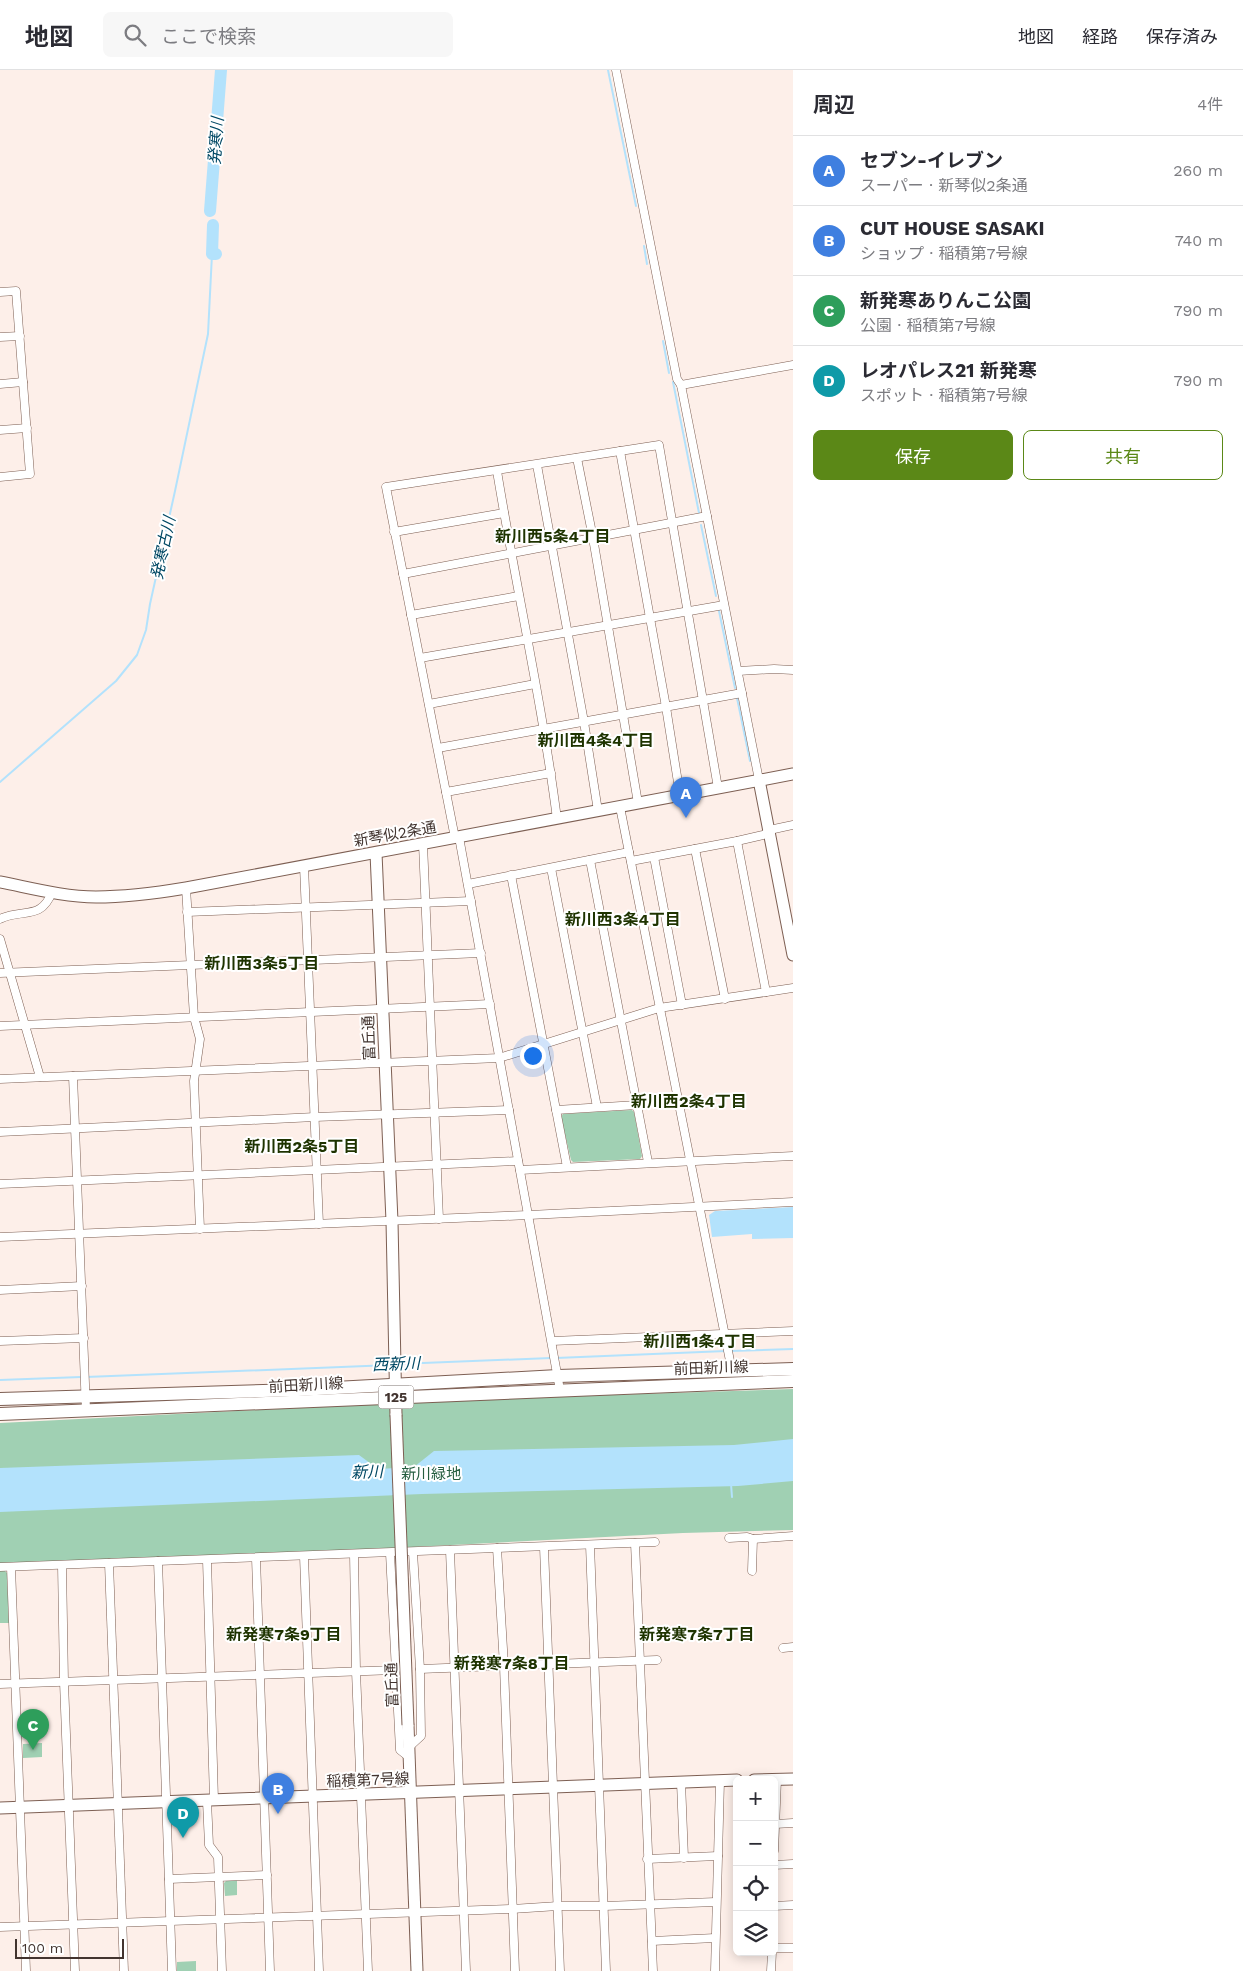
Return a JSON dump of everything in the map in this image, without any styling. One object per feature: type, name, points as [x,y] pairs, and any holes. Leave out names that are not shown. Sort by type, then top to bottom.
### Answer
[{"type":"main road","name":"前田新川線","points":[[0,1414],[396,1390],[558,1376],[793,1368]]},
{"type":"main road","name":"前田新川線","points":[[0,1400],[86,1390],[560,1390],[793,1381]]},
{"type":"street","points":[[616,70],[677,379],[681,385],[793,955]]},
{"type":"street","points":[[0,292],[16,291],[30,474],[0,476]]},
{"type":"street","points":[[0,338],[20,336]]},
{"type":"street","points":[[681,385],[793,365]]},
{"type":"street","points":[[0,384],[23,382]]},
{"type":"street","points":[[0,430],[27,428]]},
{"type":"street","points":[[560,1390],[468,884],[446,792],[386,487],[659,445],[718,788]]},
{"type":"street","points":[[620,451],[680,795]]},
{"type":"street","points":[[577,458],[593,538],[638,803]]},
{"type":"street","points":[[537,465],[566,632],[584,722],[598,811]]},
{"type":"street","points":[[497,471],[510,554],[544,729],[557,819]]},
{"type":"street","points":[[394,532],[504,513]]},
{"type":"street","points":[[403,574],[707,516]]},
{"type":"street","points":[[411,615],[519,596]]},
{"type":"street","points":[[420,658],[724,605]]},
{"type":"street","points":[[738,671],[793,670]]},
{"type":"street","points":[[429,704],[535,684]]},
{"type":"street","points":[[438,748],[742,693]]},
{"type":"street","points":[[446,792],[551,773]]},
{"type":"street","name":"新琴似2条通","points":[[0,882],[52,892],[94,897],[137,896],[793,774]]},
{"type":"street","points":[[620,807],[732,1371]]},
{"type":"street","points":[[630,861],[736,841],[763,835],[774,829],[793,825]]},
{"type":"street","points":[[736,841],[766,992]]},
{"type":"street","points":[[423,844],[438,1219]]},
{"type":"street","points":[[695,849],[725,998]]},
{"type":"street","points":[[468,884],[629,852]]},
{"type":"street","name":"富丘通","points":[[376,853],[392,1221],[396,1415],[417,1971]]},
{"type":"street","points":[[654,857],[682,1005]]},
{"type":"street","points":[[590,860],[648,1162]]},
{"type":"street","points":[[304,866],[319,1224]]},
{"type":"street","points":[[551,868],[597,1107]]},
{"type":"street","points":[[511,876],[567,1166]]},
{"type":"street","points":[[186,888],[194,1017],[200,1039],[194,1070],[200,1229]]},
{"type":"street","points":[[0,919],[41,910],[48,902],[52,892]]},
{"type":"street","points":[[187,912],[471,901]]},
{"type":"street","points":[[0,939],[40,1077]]},
{"type":"street","points":[[0,973],[481,953]]},
{"type":"street","points":[[0,1079],[499,1058],[659,1008],[793,988]]},
{"type":"street","points":[[0,1026],[490,1004]]},
{"type":"street","points":[[73,1076],[86,1410]]},
{"type":"street","points":[[556,1110],[637,1105]]},
{"type":"street","points":[[0,1132],[509,1110]]},
{"type":"street","points":[[520,1170],[567,1166],[793,1156]]},
{"type":"street","points":[[0,1184],[518,1161]]},
{"type":"street","points":[[0,1237],[793,1202]]},
{"type":"street","points":[[0,1290],[82,1286]]},
{"type":"street","points":[[552,1344],[725,1338],[793,1331]]},
{"type":"street","points":[[0,1342],[84,1338]]},
{"type":"street","points":[[729,1538],[747,1537],[753,1539],[793,1536]]},
{"type":"street","points":[[752,1571],[753,1539]]},
{"type":"street","points":[[0,1567],[655,1542]]},
{"type":"street","points":[[635,1543],[653,1971]]},
{"type":"street","points":[[590,1545],[606,1971]]},
{"type":"street","points":[[544,1547],[560,1971]]},
{"type":"street","points":[[497,1548],[504,1666],[515,1971]]},
{"type":"street","points":[[450,1550],[466,1971]]},
{"type":"street","points":[[390,1553],[400,1750],[409,1752],[421,1736],[420,1669],[413,1552]]},
{"type":"street","points":[[354,1554],[356,1671],[368,1971]]},
{"type":"street","points":[[304,1556],[319,1971]]},
{"type":"street","points":[[256,1558],[270,1971]]},
{"type":"street","points":[[207,1560],[211,1676],[209,1845],[218,1857],[222,1971]]},
{"type":"street","points":[[158,1561],[172,1971]]},
{"type":"street","points":[[109,1563],[124,1971]]},
{"type":"street","points":[[62,1565],[64,1682],[75,1971]]},
{"type":"street","points":[[11,1567],[26,1971]]},
{"type":"street","points":[[783,1648],[793,1647]]},
{"type":"street","points":[[420,1669],[657,1660]]},
{"type":"street","points":[[0,1684],[395,1670]]},
{"type":"street","points":[[778,1779],[793,1779]]},
{"type":"street","name":"稲積第7号線","points":[[0,1808],[733,1780]]},
{"type":"street","points":[[714,1971],[720,1781]]},
{"type":"street","points":[[681,1782],[684,1858]]},
{"type":"street","points":[[778,1824],[793,1823]]},
{"type":"street","points":[[647,1859],[718,1856]]},
{"type":"street","points":[[778,1865],[793,1864]]},
{"type":"street","points":[[169,1879],[267,1875]]},
{"type":"street","points":[[0,1927],[366,1915],[558,1906],[716,1902]]},
{"type":"street","points":[[778,1906],[793,1905]]},
{"type":"street","points":[[652,1941],[715,1938]]},
{"type":"street","points":[[778,1948],[793,1948]]},
{"type":"street","points":[[771,1971],[772,1956]]},
{"type":"green space","points":[[632,1110],[634,1112],[642,1156],[640,1159],[573,1162],[571,1160],[561,1117],[563,1114]]},
{"type":"green space","name":"新川緑地","points":[[793,1389],[793,1530],[683,1533],[297,1553],[0,1564],[0,1423],[457,1400]]},
{"type":"green space","points":[[0,1571],[7,1573],[9,1623],[0,1623]]},
{"type":"green space","points":[[42,1743],[42,1757],[23,1758],[23,1744]]},
{"type":"green space","points":[[237,1880],[237,1895],[225,1896],[224,1883]]},
{"type":"green space","points":[[196,1961],[196,1971],[177,1971],[177,1962]]},
{"type":"water","points":[[793,1207],[793,1238],[752,1239],[752,1234],[712,1237],[709,1215],[715,1211]]},
{"type":"water","name":"新川","points":[[793,1439],[793,1481],[738,1486],[422,1494],[0,1512],[0,1468],[359,1455],[378,1469],[414,1467],[434,1451],[734,1445]]},
{"type":"waterway","name":"発寒川","points":[[210,211],[221,70]]},
{"type":"waterway","points":[[608,70],[636,206]]},
{"type":"waterway","name":"発寒川","points":[[213,225],[212,254],[216,254]]},
{"type":"waterway","points":[[644,246],[647,264]]},
{"type":"waterway","name":"発寒古川","points":[[0,782],[116,681],[137,655],[146,630],[208,334],[212,254]]},
{"type":"waterway","points":[[663,341],[669,373]]},
{"type":"waterway","points":[[673,382],[699,513]]},
{"type":"waterway","points":[[701,525],[716,596]]},
{"type":"waterway","points":[[719,611],[735,688]]},
{"type":"waterway","points":[[737,698],[750,761]]},
{"type":"waterway","name":"西新川","points":[[730,1351],[793,1349]]},
{"type":"waterway","name":"西新川","points":[[556,1358],[726,1351]]},
{"type":"waterway","name":"西新川","points":[[398,1364],[551,1358]]},
{"type":"waterway","name":"西新川","points":[[86,1377],[391,1365]]},
{"type":"waterway","name":"西新川","points":[[0,1380],[81,1377]]},
{"type":"waterway","points":[[731,1484],[732,1497]]},
{"type":"place","name":"セブン-イレブン","points":[[686,818]]},
{"type":"place","name":"新発寒ありんこ公園","points":[[33,1750]]},
{"type":"place","name":"CUT HOUSE SASAKI","points":[[278,1814]]},
{"type":"place","name":"レオパレス21 新発寒","points":[[183,1838]]},
{"type":"district","name":"新川西5条4丁目","points":[[553,536]]},
{"type":"district","name":"新川西4条4丁目","points":[[596,740]]},
{"type":"district","name":"新川西3条4丁目","points":[[623,919]]},
{"type":"district","name":"新川西3条5丁目","points":[[262,963]]},
{"type":"district","name":"新川西2条4丁目","points":[[689,1101]]},
{"type":"district","name":"新川西2条5丁目","points":[[302,1146]]},
{"type":"district","name":"新川西1条4丁目","points":[[700,1341]]},
{"type":"district","name":"新発寒7条9丁目","points":[[284,1634]]},
{"type":"district","name":"新発寒7条7丁目","points":[[697,1634]]},
{"type":"district","name":"新発寒7条8丁目","points":[[512,1663]]}]
